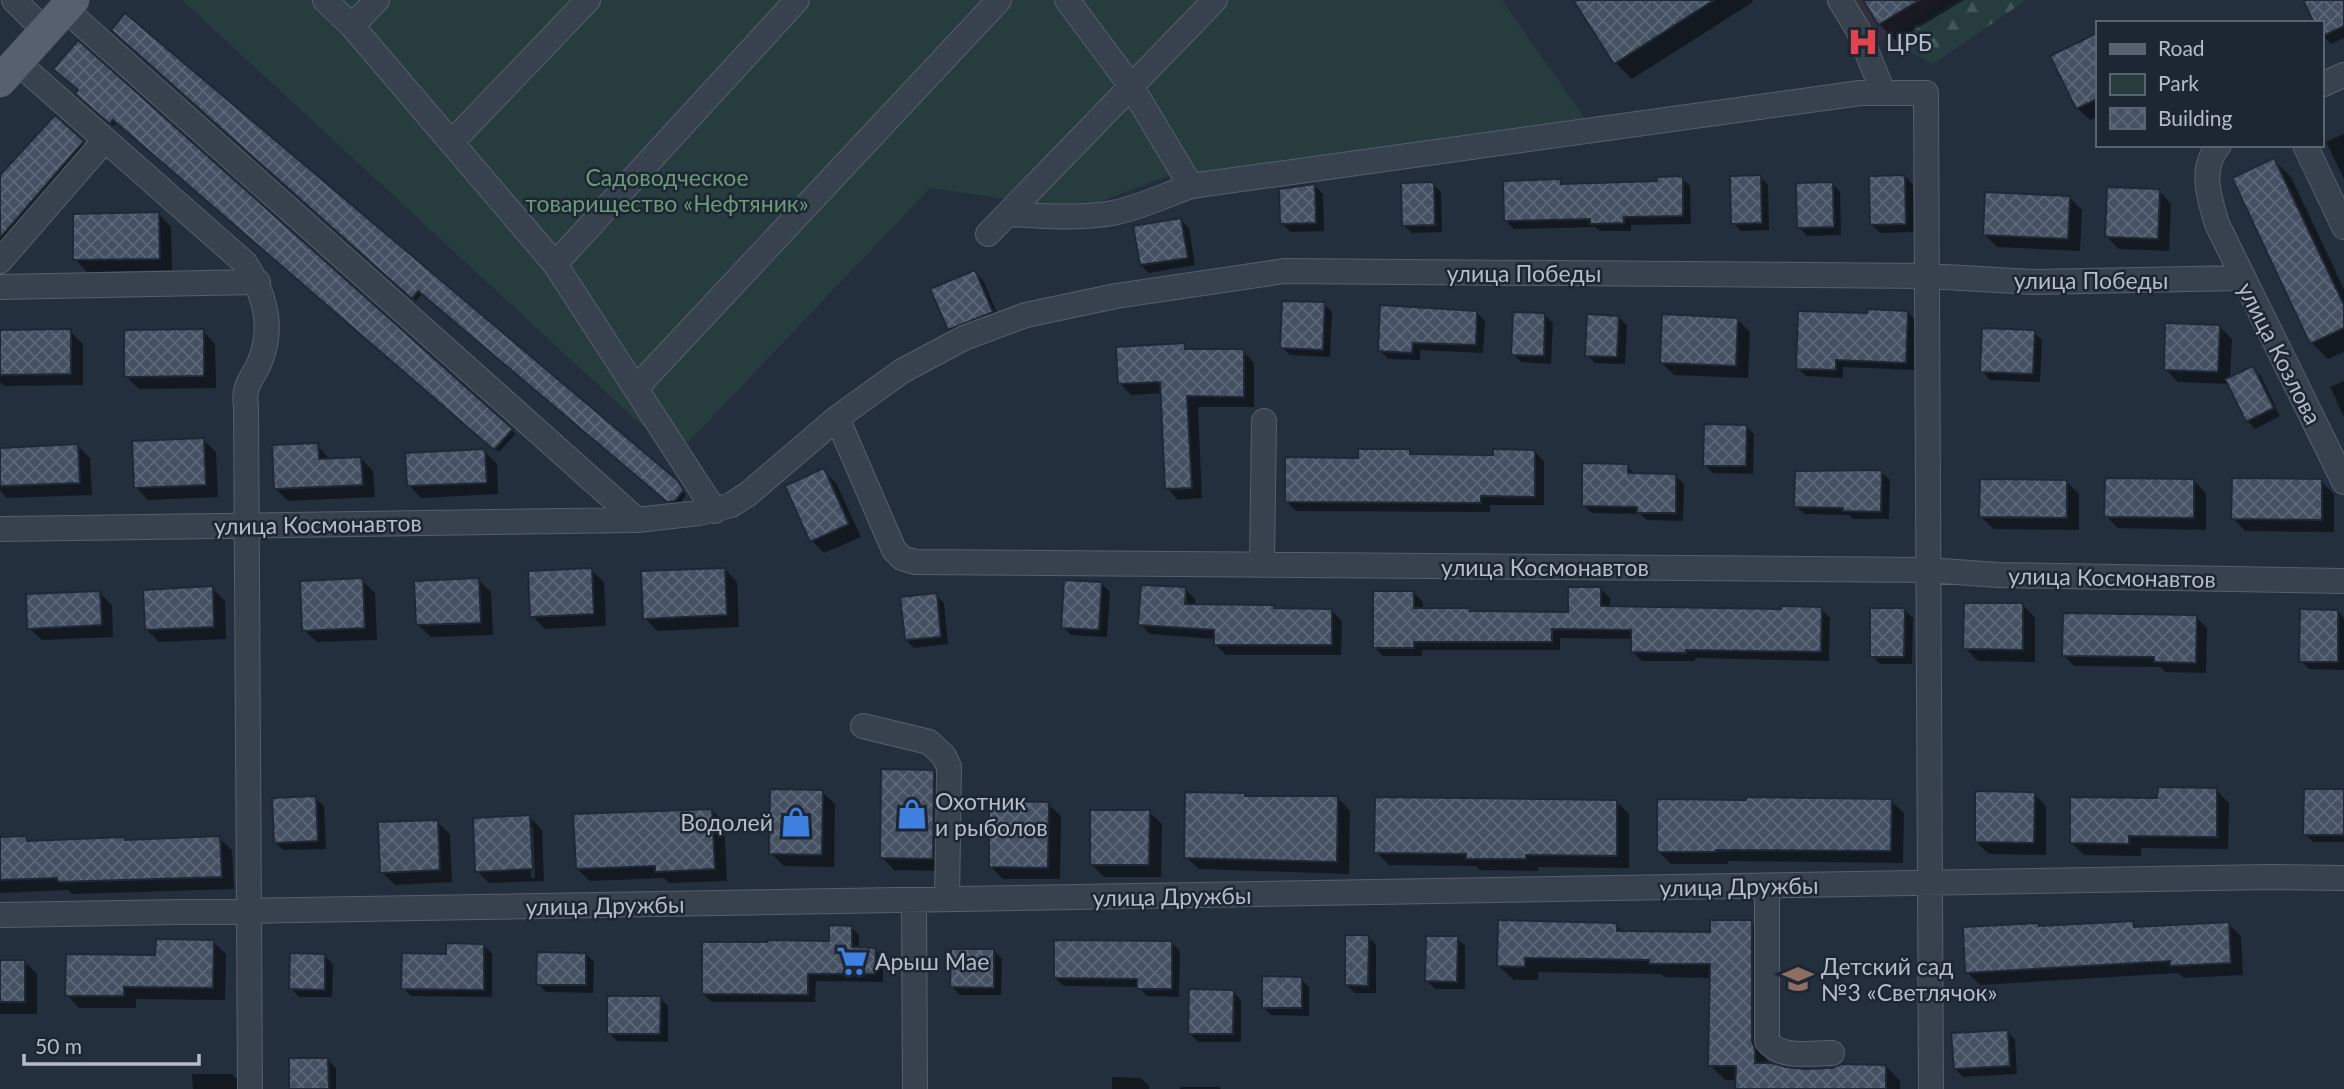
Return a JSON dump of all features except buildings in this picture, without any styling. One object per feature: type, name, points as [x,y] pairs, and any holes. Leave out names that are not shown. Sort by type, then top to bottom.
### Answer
[{"type":"main road","points":[[9,72],[61,13]]},
{"type":"street","points":[[14,0],[61,13],[637,520]]},
{"type":"street","points":[[325,0],[352,26],[555,264],[715,511]]},
{"type":"street","points":[[352,26],[377,0]]},
{"type":"street","points":[[452,142],[588,0]]},
{"type":"street","points":[[555,264],[797,0]]},
{"type":"street","points":[[636,388],[999,0]]},
{"type":"street","points":[[1067,0],[1131,86],[1191,186]]},
{"type":"street","points":[[988,234],[1215,0]]},
{"type":"street","points":[[1840,0],[1858,30],[1883,92]]},
{"type":"street","points":[[9,72],[105,139],[245,263],[258,282],[265,306],[266,341],[244,394],[250,1089]]},
{"type":"street","points":[[2323,84],[2344,75]]},
{"type":"street","points":[[1008,214],[1063,218],[1116,212],[1191,186],[1860,93],[1926,93],[1931,1089]]},
{"type":"street","points":[[0,261],[105,139]]},
{"type":"street","name":"улица Козлова","points":[[2218,147],[2209,161],[2206,177],[2217,224],[2344,482]]},
{"type":"street","points":[[2306,147],[2344,227]]},
{"type":"street","name":"улица Победы","points":[[715,511],[748,494],[837,418],[902,371],[964,338],[1027,315],[1116,296],[1284,271],[1927,276],[2033,282],[2242,278]]},
{"type":"street","points":[[0,287],[258,282]]},
{"type":"street","name":"улица Космонавтов","points":[[837,418],[894,550],[902,558],[915,562],[1928,570],[1998,575],[2344,581]]},
{"type":"street","points":[[1262,565],[1264,421]]},
{"type":"street","name":"улица Космонавтов","points":[[0,528],[637,520],[715,511]]},
{"type":"street","points":[[863,726],[929,742],[944,756],[949,767],[947,899]]},
{"type":"street","name":"улица Дружбы","points":[[0,915],[2271,877],[2344,878]]},
{"type":"street","points":[[1767,886],[1767,1041],[1782,1052],[1832,1053]]},
{"type":"street","points":[[914,900],[915,1089]]},
{"type":"shaded area","name":"ЦРБ","points":[[1824,0],[1947,0],[1854,57],[1843,28]]},
{"type":"green space","name":"Садоводческое товарищество «Нефтяник»","points":[[182,0],[1502,0],[1586,120],[1167,176],[1079,210],[930,188],[675,456]]},
{"type":"green space","points":[[1957,0],[2026,0],[1933,64],[1905,49],[1915,26]]},
{"type":"place","name":"ЦРБ","points":[[1863,42]]},
{"type":"place","name":"Охотник и рыболов","points":[[912,814]]},
{"type":"place","name":"Водолей","points":[[796,822]]},
{"type":"place","name":"Арыш Мае","points":[[852,961]]},
{"type":"place","name":"Детский сад №3 «Светлячок»","points":[[1798,979]]}]
